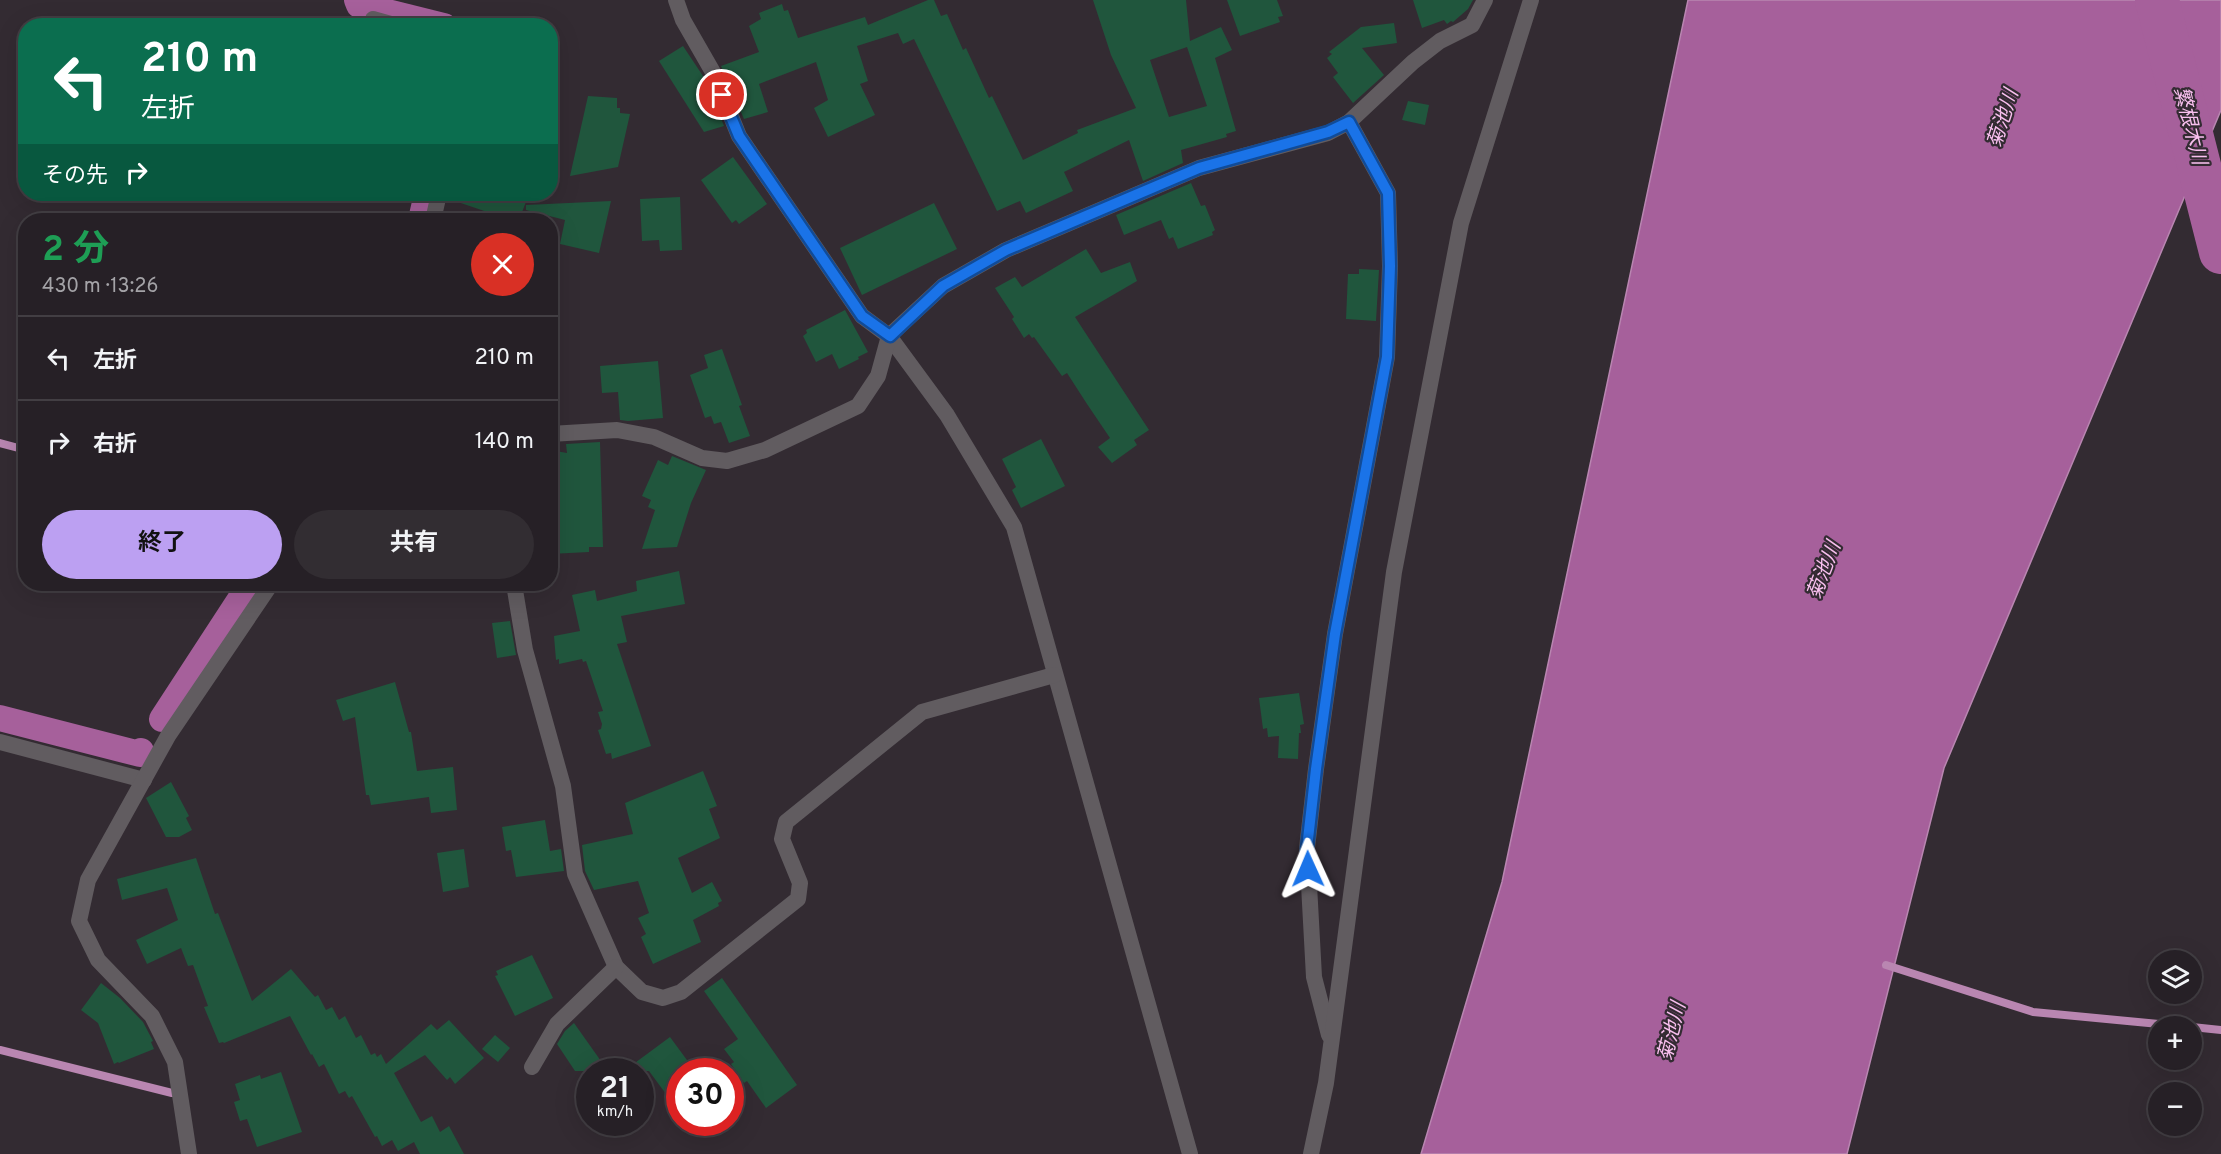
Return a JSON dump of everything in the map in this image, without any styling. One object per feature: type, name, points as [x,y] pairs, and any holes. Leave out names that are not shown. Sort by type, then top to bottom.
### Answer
[{"type":"street","points":[[676,0],[683,20],[714,74],[739,136],[862,316],[890,336],[946,416],[1014,526],[1190,1154]]},
{"type":"street","points":[[558,434],[617,430],[654,436],[702,458],[727,461],[765,450],[858,406],[878,376],[890,336],[943,286],[1006,250],[1199,168],[1328,132],[1349,122],[1413,62],[1440,41],[1472,25],[1485,0]]},
{"type":"street","points":[[1311,1154],[1326,1083],[1394,572],[1445,304],[1461,223],[1532,0]]},
{"type":"street","points":[[1331,1042],[1314,977],[1307,848],[1335,634],[1387,357],[1390,266],[1388,193],[1349,122]]},
{"type":"street","points":[[189,1154],[175,1062],[152,1016],[98,960],[79,921],[88,880],[168,736],[267,591]]},
{"type":"street","points":[[515,591],[525,650],[563,786],[575,874],[616,967],[642,993],[663,998],[681,992],[798,899],[800,883],[782,839],[786,822],[922,712],[1054,675]]},
{"type":"street","points":[[0,742],[144,780]]},
{"type":"street","points":[[532,1067],[557,1024],[616,967]]},
{"type":"water","name":"菊池川","points":[[1688,0],[2221,0],[2221,110],[1944,768],[1847,1154],[1421,1154],[1502,882]]},
{"type":"building","points":[[928,0],[934,0],[941,16],[947,14],[963,50],[966,48],[989,98],[992,96],[1023,160],[1078,133],[1077,130],[1136,108],[1111,55],[1093,0],[1186,0],[1190,41],[1221,27],[1232,50],[1215,58],[1236,131],[1226,134],[1227,137],[1181,150],[1183,163],[1143,181],[1129,140],[1064,172],[1073,191],[1026,213],[1020,201],[997,211],[914,39],[903,44],[898,33],[857,46],[868,81],[860,84],[875,115],[828,137],[814,108],[828,100],[816,62],[759,84],[768,112],[744,119],[721,66],[759,52],[749,26],[761,19],[759,13],[782,4],[784,11],[788,10],[798,38],[865,17],[868,25]],"holes":[[[1187,47],[1207,106],[1169,117],[1150,60]]]},
{"type":"building","points":[[1227,0],[1277,0],[1283,16],[1278,17],[1280,22],[1240,36]]},
{"type":"building","points":[[1413,0],[1473,0],[1468,9],[1453,22],[1447,24],[1444,20],[1422,28]]},
{"type":"building","points":[[1394,23],[1397,43],[1362,48],[1384,75],[1353,103],[1333,77],[1338,73],[1327,58],[1332,54],[1329,52],[1361,27]]},
{"type":"building","points":[[683,46],[705,79],[724,126],[704,132],[659,61]]},
{"type":"building","points":[[588,96],[617,98],[617,108],[620,108],[620,113],[630,114],[618,167],[570,176]]},
{"type":"building","points":[[1408,101],[1429,105],[1425,125],[1402,120]]},
{"type":"building","points":[[733,157],[767,204],[739,224],[736,220],[732,223],[701,180]]},
{"type":"building","points":[[1191,183],[1201,206],[1205,205],[1215,230],[1212,232],[1213,235],[1178,249],[1173,237],[1169,239],[1161,220],[1124,235],[1116,215]]},
{"type":"building","points":[[680,197],[682,250],[660,251],[659,240],[642,241],[640,199]]},
{"type":"building","points":[[455,201],[526,201],[522,213],[490,213]]},
{"type":"building","points":[[611,201],[599,253],[560,244],[565,220],[558,218],[558,213],[538,213],[526,210],[526,205]]},
{"type":"building","points":[[934,203],[957,249],[862,295],[840,248]]},
{"type":"building","points":[[1086,249],[1101,273],[1130,262],[1137,281],[1075,317],[1149,430],[1134,440],[1137,445],[1112,463],[1098,447],[1110,438],[1067,373],[1062,376],[1034,337],[1032,338],[1029,334],[1024,338],[1012,319],[1014,317],[995,288],[1015,277],[1022,287]]},
{"type":"building","points":[[1359,269],[1379,270],[1376,321],[1346,319],[1348,274],[1359,274]]},
{"type":"building","points":[[845,310],[868,352],[839,369],[832,354],[816,362],[803,336],[807,333],[806,330]]},
{"type":"building","points":[[722,349],[742,405],[739,406],[750,436],[729,443],[721,422],[714,424],[711,416],[705,418],[690,375],[708,368],[704,355]]},
{"type":"building","points":[[658,361],[663,418],[620,420],[618,392],[602,393],[600,366]]},
{"type":"building","points":[[1041,439],[1065,486],[1021,508],[1012,490],[1016,487],[1002,459]]},
{"type":"building","points":[[600,442],[603,547],[589,547],[589,552],[558,554],[558,451],[567,453],[566,444]]},
{"type":"building","points":[[672,456],[706,470],[691,503],[677,547],[642,549],[655,510],[648,507],[651,500],[642,496],[658,460],[668,465]]},
{"type":"building","points":[[679,571],[685,604],[621,616],[627,642],[617,644],[651,746],[612,759],[611,753],[606,754],[598,730],[601,729],[602,724],[598,712],[603,711],[586,661],[583,662],[582,659],[559,664],[559,659],[556,660],[554,636],[580,631],[572,595],[595,590],[597,601],[637,591],[636,581]]},
{"type":"building","points":[[510,621],[516,655],[497,658],[492,623]]},
{"type":"building","points":[[395,682],[409,732],[411,732],[417,771],[453,767],[457,810],[431,813],[429,797],[371,805],[369,795],[366,795],[355,717],[343,721],[336,700]]},
{"type":"building","points":[[1299,693],[1304,724],[1300,725],[1298,759],[1278,758],[1279,736],[1268,737],[1267,728],[1263,729],[1259,698]]},
{"type":"building","points":[[703,771],[717,806],[709,809],[720,838],[678,858],[692,893],[712,882],[722,901],[718,903],[719,906],[693,920],[701,942],[653,964],[641,937],[646,934],[638,918],[649,913],[638,881],[594,890],[585,871],[582,845],[633,834],[625,803]]},
{"type":"building","points":[[171,782],[189,816],[186,818],[192,830],[179,837],[166,837],[146,798]]},
{"type":"building","points":[[545,820],[550,851],[561,849],[564,871],[516,877],[511,850],[506,851],[502,827]]},
{"type":"building","points":[[464,849],[469,887],[443,892],[437,853]]},
{"type":"building","points":[[196,858],[215,914],[218,913],[252,1001],[291,969],[315,997],[318,995],[326,1010],[332,1007],[339,1020],[345,1016],[356,1038],[361,1035],[371,1055],[375,1053],[377,1057],[381,1054],[386,1064],[431,1024],[437,1030],[449,1020],[484,1058],[455,1084],[450,1077],[447,1080],[425,1055],[394,1073],[421,1122],[432,1116],[440,1132],[449,1126],[464,1154],[420,1154],[414,1142],[398,1151],[392,1140],[382,1146],[352,1096],[349,1098],[345,1091],[339,1094],[324,1064],[319,1067],[290,1016],[219,1043],[204,1007],[208,1006],[193,965],[188,966],[181,948],[147,964],[136,940],[178,920],[167,888],[122,900],[117,879]]},
{"type":"building","points":[[532,955],[553,998],[515,1016],[495,976],[498,975],[496,971]]},
{"type":"building","points":[[722,978],[797,1085],[766,1108],[747,1081],[744,1083],[744,1058],[731,1058],[724,1049],[738,1039],[704,991]]},
{"type":"building","points":[[101,983],[120,998],[143,1022],[153,1041],[151,1042],[154,1049],[114,1064],[98,1023],[81,1010]]},
{"type":"building","points":[[574,1023],[599,1058],[576,1058],[575,1071],[557,1044],[565,1031]]},
{"type":"building","points":[[495,1035],[510,1048],[498,1062],[482,1049]]},
{"type":"building","points":[[670,1037],[685,1058],[666,1058],[666,1094],[654,1078],[654,1058],[642,1058]]},
{"type":"building","points":[[281,1072],[302,1132],[257,1147],[247,1119],[240,1121],[234,1102],[240,1100],[235,1084],[260,1075],[261,1079]]},
{"type":"waterway","points":[[357,0],[359,5],[412,18]]},
{"type":"waterway","name":"繁根木川","points":[[2157,0],[2221,252]]},
{"type":"waterway","points":[[423,213],[425,201]]},
{"type":"waterway","points":[[0,443],[18,448]]},
{"type":"waterway","points":[[162,719],[245,591]]},
{"type":"waterway","points":[[0,718],[140,754],[141,751]]},
{"type":"waterway","points":[[1886,965],[2033,1012],[2148,1023]]},
{"type":"waterway","points":[[2202,1028],[2221,1030]]},
{"type":"waterway","points":[[0,1050],[172,1093]]},
{"type":"route","points":[[722,95],[739,136],[862,316],[890,336],[943,286],[1006,250],[1199,168],[1328,132],[1349,122],[1388,193],[1390,266],[1387,357],[1335,634],[1316,769],[1307,848],[1308,869]]}]
